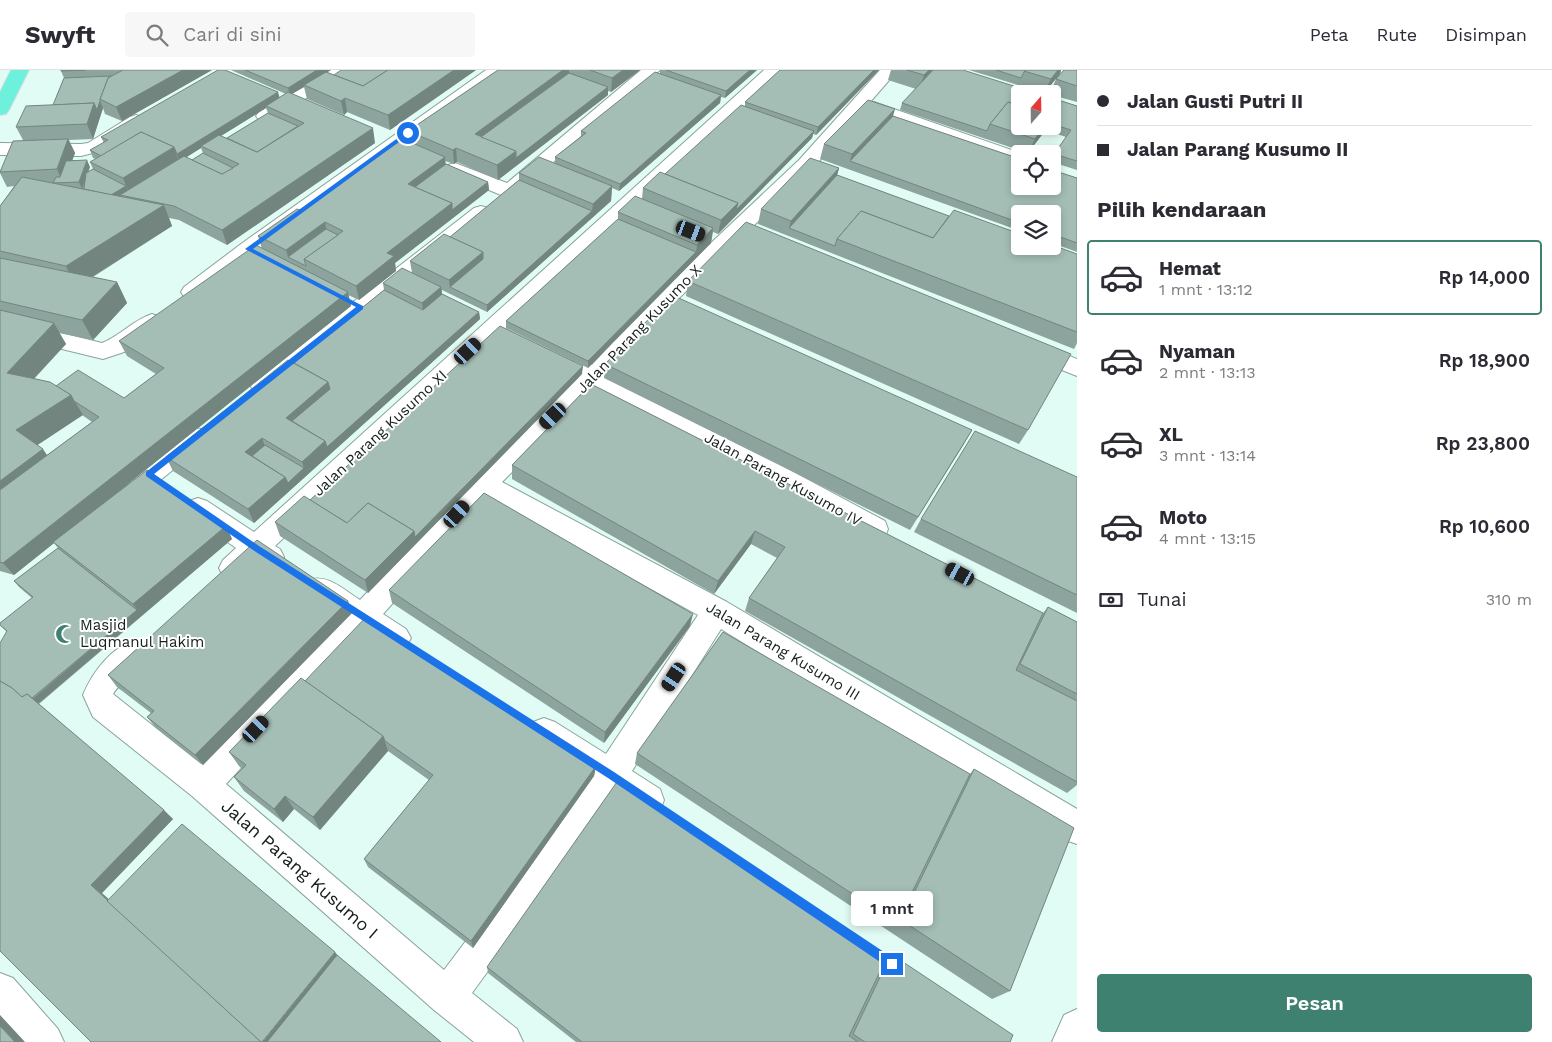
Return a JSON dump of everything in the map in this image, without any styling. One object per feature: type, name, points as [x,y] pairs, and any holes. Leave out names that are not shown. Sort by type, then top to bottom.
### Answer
[{"type":"main road","points":[[0,110],[20,70]]},
{"type":"street","points":[[248,127],[339,70]]},
{"type":"street","points":[[0,326],[102,351],[122,344],[170,309],[257,254],[393,144],[497,70]]},
{"type":"street","points":[[247,397],[352,303],[508,191],[542,172],[651,70]]},
{"type":"street","name":"Jalan Parang Kusumo XI","points":[[219,580],[774,70]]},
{"type":"street","name":"Jalan Parang Kusumo X","points":[[203,785],[484,484],[595,376],[677,300],[730,236],[816,168],[861,104],[889,70]]},
{"type":"street","points":[[270,94],[306,108]]},
{"type":"street","points":[[861,104],[1011,156]]},
{"type":"street","points":[[0,149],[81,150],[94,147],[154,110]]},
{"type":"street","points":[[437,162],[508,191]]},
{"type":"street","points":[[496,325],[521,338]]},
{"type":"street","points":[[1013,341],[1077,368]]},
{"type":"street","name":"Jalan Parang Kusumo IV","points":[[562,359],[895,540]]},
{"type":"street","points":[[110,507],[148,474],[209,427]]},
{"type":"street","points":[[148,474],[256,548],[420,654]]},
{"type":"street","name":"Jalan Parang Kusumo III","points":[[484,484],[717,611],[1077,828]]},
{"type":"street","points":[[447,997],[611,775],[717,611]]},
{"type":"street","name":"Jalan Parang Kusumo I","points":[[152,638],[108,677],[102,685],[98,695],[104,707],[203,785],[447,997],[504,1042]]},
{"type":"street","points":[[520,717],[669,814]]},
{"type":"street","points":[[0,991],[46,1042]]},
{"type":"street","points":[[1071,1042],[1077,1028]]},
{"type":"building","points":[[123,70],[183,70],[116,107],[100,99],[108,78]]},
{"type":"building","points":[[218,70],[225,70],[278,92],[177,154],[174,147],[141,132],[101,156],[90,150],[108,140],[101,137]]},
{"type":"building","points":[[245,70],[317,70],[288,88]]},
{"type":"building","points":[[341,70],[388,70],[363,86],[334,75]]},
{"type":"building","points":[[388,70],[454,70],[388,115],[345,98],[341,101],[304,85],[326,72],[363,86]]},
{"type":"building","points":[[498,70],[563,70],[475,134],[516,151],[497,165],[456,148],[453,150],[408,131]]},
{"type":"building","points":[[590,70],[623,70],[612,78]]},
{"type":"building","points":[[666,70],[750,70],[726,91]]},
{"type":"building","points":[[780,70],[874,70],[818,127],[745,102]]},
{"type":"building","points":[[907,70],[929,70],[924,75]]},
{"type":"building","points":[[933,70],[963,70],[1011,85],[1011,103],[1008,102],[990,124],[987,131],[902,103]]},
{"type":"building","points":[[996,70],[1025,70],[1021,78]]},
{"type":"building","points":[[1025,70],[1058,70],[1051,79]]},
{"type":"building","points":[[1064,70],[1077,70],[1077,86],[1056,79]]},
{"type":"building","points":[[655,72],[721,95],[620,184],[555,157],[586,133],[581,131]]},
{"type":"building","points":[[569,73],[608,87],[516,158],[516,151],[481,137]]},
{"type":"building","points":[[111,76],[108,78],[97,110],[94,103],[53,105],[64,78]]},
{"type":"building","points":[[288,92],[373,128],[222,230],[174,206],[120,195],[184,156],[222,174],[239,164],[201,146],[219,135],[257,152],[304,123],[266,106]]},
{"type":"building","points":[[868,100],[895,109],[852,154],[824,144]]},
{"type":"building","points":[[1061,101],[1077,106],[1077,161],[1061,156],[1060,145],[1071,130],[1061,127]]},
{"type":"building","points":[[1008,102],[1011,103],[1011,131],[990,124]]},
{"type":"building","points":[[94,103],[87,124],[16,127],[26,106]]},
{"type":"building","points":[[741,105],[814,131],[736,210],[738,203],[665,174]]},
{"type":"building","points":[[268,113],[298,126],[257,152],[227,138]]},
{"type":"building","points":[[893,116],[1011,156],[1011,195],[1061,195],[1061,173],[1077,178],[1077,243],[1061,237],[1061,205],[1011,205],[1011,220],[850,161]]},
{"type":"building","points":[[141,132],[174,147],[123,178],[90,162]]},
{"type":"building","points":[[1023,135],[1038,135],[1035,139]]},
{"type":"building","points":[[68,139],[57,169],[0,172],[13,141]]},
{"type":"building","points":[[403,139],[445,157],[408,184],[452,203],[387,253],[394,256],[356,286],[304,259],[343,231],[325,222],[286,250],[258,236],[297,209],[300,210]]},
{"type":"building","points":[[203,153],[233,168],[222,174],[192,160]]},
{"type":"building","points":[[539,157],[612,186],[593,204],[519,173]]},
{"type":"building","points":[[810,158],[839,168],[791,221],[761,209]]},
{"type":"building","points":[[87,160],[79,182],[53,183],[56,177],[60,177],[66,161]]},
{"type":"building","points":[[446,164],[488,182],[452,210],[452,203],[415,187]]},
{"type":"building","points":[[93,169],[126,186],[111,195],[84,189],[86,173]]},
{"type":"building","points":[[660,172],[738,203],[721,220],[643,188]]},
{"type":"building","points":[[837,175],[949,216],[933,238],[861,211],[837,239],[835,246],[789,228]]},
{"type":"building","points":[[22,177],[164,205],[66,266],[0,251],[0,206]]},
{"type":"building","points":[[519,180],[592,211],[487,305],[450,287],[483,259],[483,252],[450,237]]},
{"type":"building","points":[[635,196],[713,228],[697,245],[618,212]]},
{"type":"building","points":[[954,210],[1011,231],[1011,255],[1061,255],[1061,248],[1077,254],[1077,332],[837,239],[861,211],[933,238]]},
{"type":"building","points":[[618,219],[696,252],[588,361],[506,321]]},
{"type":"building","points":[[746,222],[1071,354],[1028,430],[688,281]]},
{"type":"building","points":[[326,229],[338,235],[304,259],[306,266],[288,257]]},
{"type":"building","points":[[444,234],[483,252],[449,280],[410,261]]},
{"type":"building","points":[[256,245],[348,292],[3,563],[0,562],[0,490],[99,417],[74,401],[71,395],[56,386],[78,370],[124,398],[164,368],[119,341]]},
{"type":"building","points":[[0,258],[117,282],[82,320],[0,301]]},
{"type":"building","points":[[402,268],[441,287],[422,303],[383,283]]},
{"type":"building","points":[[384,290],[423,310],[442,294],[479,312],[327,447],[325,441],[292,421],[330,389],[328,382],[294,363]]},
{"type":"building","points":[[672,295],[972,430],[918,517],[605,364]]},
{"type":"building","points":[[0,310],[54,323],[7,373],[50,382],[71,395],[16,430],[43,449],[0,481]]},
{"type":"building","points":[[500,326],[583,366],[415,537],[414,531],[368,503],[347,523],[310,500]]},
{"type":"building","points":[[288,360],[328,382],[286,418],[325,441],[302,462],[262,438],[245,452],[285,477],[248,509],[166,457]]},
{"type":"building","points":[[591,384],[1043,613],[1016,670],[1077,701],[1077,782],[749,598],[785,547],[755,531],[718,581],[512,465]]},
{"type":"building","points":[[975,431],[1077,477],[1077,595],[921,519]]},
{"type":"building","points":[[265,445],[304,468],[288,483],[285,477],[252,456]]},
{"type":"building","points":[[147,470],[226,526],[133,604],[53,542]]},
{"type":"building","points":[[484,493],[693,614],[605,732],[389,590]]},
{"type":"building","points":[[304,496],[347,523],[368,503],[414,531],[365,580],[275,522]]},
{"type":"building","points":[[257,540],[348,601],[195,755],[147,717],[154,711],[108,675]]},
{"type":"building","name":"Masjid Luqmanul Hakim","points":[[58,548],[137,610],[32,698],[27,694],[22,697],[0,681],[0,643],[7,631],[0,623],[33,597],[14,581]]},
{"type":"building","points":[[1048,607],[1077,622],[1077,694],[1020,664]]},
{"type":"building","points":[[367,616],[596,766],[471,941],[364,859],[433,775],[385,741],[383,736],[305,681]]},
{"type":"building","points":[[723,632],[970,774],[897,923],[637,753]]},
{"type":"building","points":[[301,678],[383,736],[313,817],[285,796],[274,809],[234,777],[246,765],[229,752]]},
{"type":"building","points":[[0,681],[22,697],[27,694],[164,810],[91,885],[261,1042],[91,1042],[0,951]]},
{"type":"building","points":[[974,769],[1074,828],[1010,991],[901,920]]},
{"type":"building","points":[[619,779],[887,957],[849,1036],[858,1042],[582,1042],[487,967]]},
{"type":"building","points":[[182,824],[335,952],[262,1042],[107,901]]},
{"type":"building","points":[[891,954],[1013,1035],[1010,1042],[865,1042],[853,1034]]},
{"type":"building","points":[[337,955],[441,1042],[267,1042]]},
{"type":"building","points":[[0,1026],[15,1042],[0,1042]]},
{"type":"place","name":"Masjid Luqmanul Hakim","points":[[65,634]]},
{"type":"route","points":[[408,133],[248,249],[361,307],[148,474],[256,548],[611,775],[892,964]]}]
